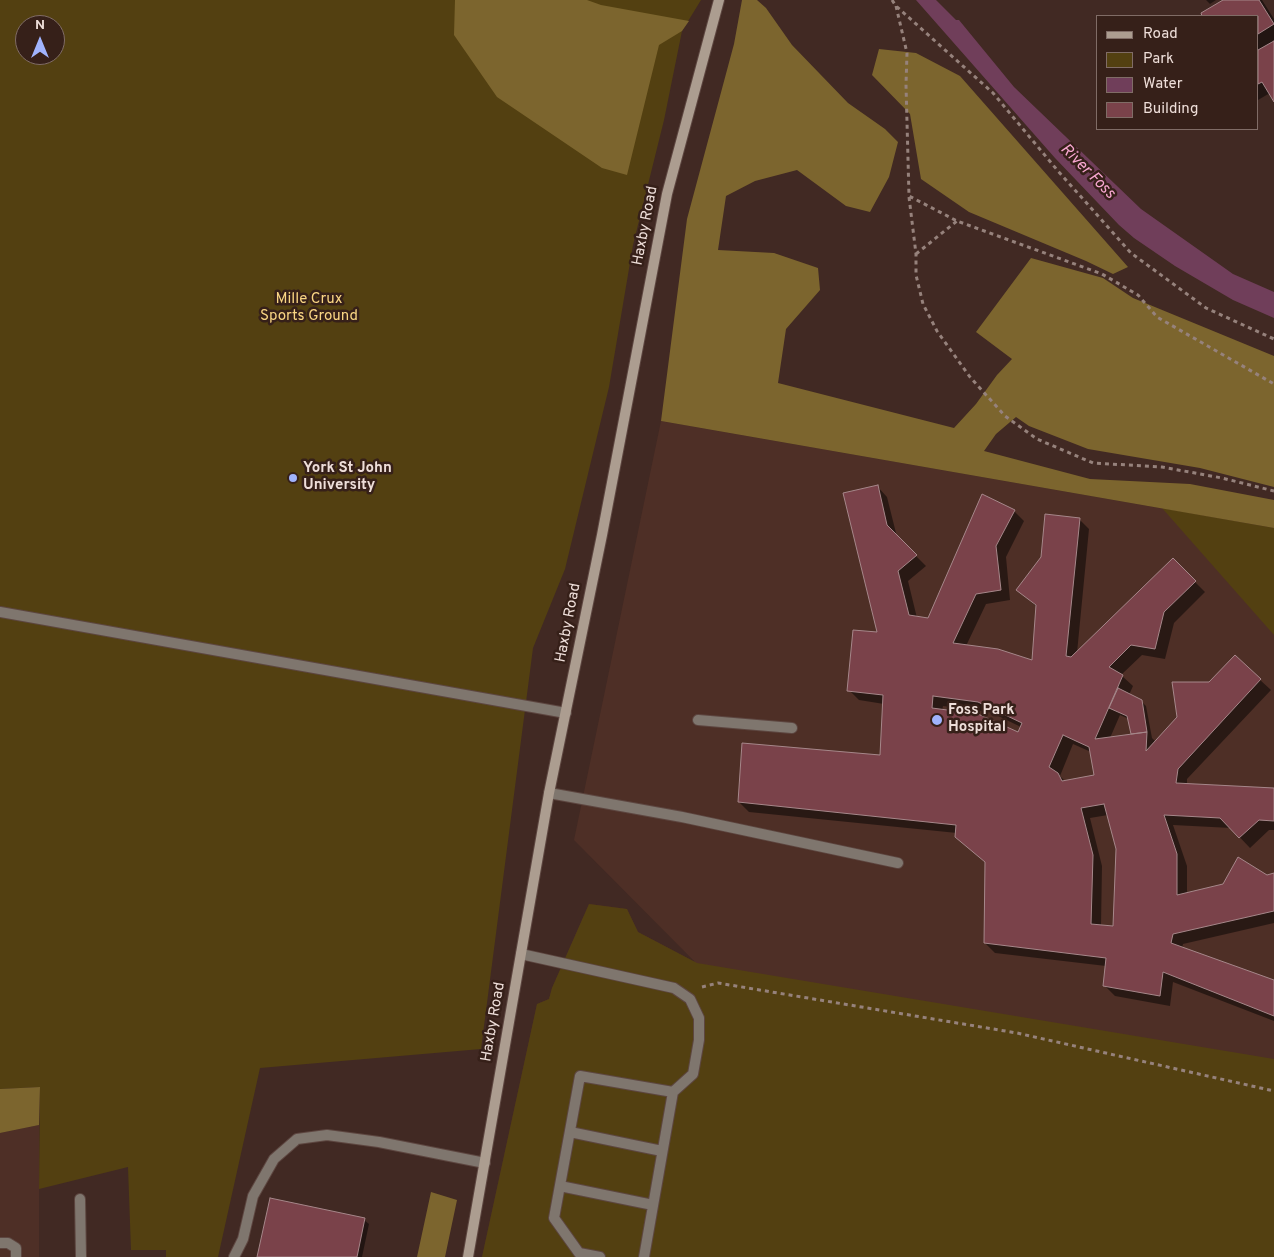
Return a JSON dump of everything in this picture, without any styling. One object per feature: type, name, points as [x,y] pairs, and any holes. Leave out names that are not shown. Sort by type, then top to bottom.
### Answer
[{"type":"street","name":"Haxby Road","points":[[468,1257],[520,954],[550,793],[667,194],[719,0]]},
{"type":"lane","points":[[0,612],[566,713]]},
{"type":"lane","points":[[698,720],[792,728]]},
{"type":"lane","points":[[550,793],[692,820],[898,863]]},
{"type":"lane","points":[[520,954],[674,988],[690,999],[699,1018],[699,1040],[693,1074],[673,1092],[644,1257]]},
{"type":"lane","points":[[600,1257],[579,1255],[554,1218],[580,1076],[673,1092]]},
{"type":"lane","points":[[570,1132],[662,1151]]},
{"type":"lane","points":[[234,1257],[243,1239],[253,1196],[274,1158],[297,1139],[327,1135],[379,1142],[485,1163]]},
{"type":"lane","points":[[560,1186],[653,1205]]},
{"type":"lane","points":[[80,1199],[81,1257]]},
{"type":"lane","points":[[0,1243],[8,1243],[16,1248],[16,1257]]},
{"type":"path","points":[[892,0],[896,6],[994,93],[1058,171],[1131,253],[1206,308],[1274,339]]},
{"type":"path","points":[[896,6],[907,53],[909,196],[916,254],[916,275],[923,304],[937,331],[970,377],[1006,416],[1037,438],[1093,463],[1162,467],[1222,478],[1274,491]]},
{"type":"path","points":[[909,196],[957,221],[1102,274],[1138,296],[1156,317],[1274,384]]},
{"type":"path","points":[[916,254],[957,221]]},
{"type":"path","points":[[680,992],[718,983],[1007,1031],[1274,1091]]},
{"type":"shaded area","points":[[455,0],[587,0],[601,5],[689,21],[682,31],[659,45],[627,175],[602,168],[497,97],[454,35]]},
{"type":"shaded area","points":[[742,0],[757,0],[766,8],[792,45],[848,103],[885,129],[898,142],[889,177],[870,212],[846,206],[797,170],[755,181],[726,196],[718,250],[774,253],[818,268],[820,290],[786,329],[778,383],[954,428],[1012,359],[976,332],[1031,258],[1103,278],[1133,298],[1274,356],[1274,487],[1200,468],[1088,449],[1029,426],[1016,417],[996,434],[984,451],[1090,479],[1190,484],[1274,500],[1274,528],[661,421],[687,219],[734,44]]},
{"type":"shaded area","points":[[879,49],[916,53],[960,76],[1128,267],[1113,274],[969,212],[921,179],[910,114],[872,75]]},
{"type":"shaded area","name":"Foss Park Hospital","points":[[661,421],[1274,528],[1274,1257],[482,1257],[537,1004],[549,999],[552,988],[589,904],[627,909],[638,932],[695,962],[574,840]]},
{"type":"shaded area","points":[[40,1087],[39,1125],[0,1133],[0,1089]]},
{"type":"shaded area","points":[[39,1125],[39,1257],[0,1257],[0,1133]]},
{"type":"shaded area","points":[[431,1192],[457,1200],[445,1257],[417,1257]]},
{"type":"green space","name":"Mille Crux Sports Ground","points":[[0,0],[701,0],[682,31],[664,120],[633,245],[609,387],[565,569],[533,648],[481,1049],[260,1068],[218,1257],[166,1257],[166,1250],[131,1250],[128,1167],[39,1189],[40,1087],[0,1089]]},
{"type":"green space","points":[[1162,508],[1274,528],[1274,635]]},
{"type":"green space","points":[[589,904],[627,909],[638,932],[697,963],[1274,1059],[1274,1257],[482,1257],[537,1004],[549,999],[552,988]]},
{"type":"water","name":"River Foss","points":[[916,0],[936,0],[956,20],[959,20],[1014,87],[1141,209],[1233,274],[1274,292],[1274,318],[1233,300],[1175,266],[1134,238],[1119,225],[1055,158]]},
{"type":"building","points":[[1223,0],[1259,0],[1274,24],[1259,33],[1259,15],[1202,15],[1201,13]]},
{"type":"building","points":[[1274,41],[1274,102],[1262,82],[1259,84],[1259,49]]},
{"type":"building","points":[[878,485],[887,525],[917,555],[898,571],[909,615],[928,618],[982,494],[1015,510],[996,546],[1001,590],[976,594],[953,643],[998,649],[1032,660],[1036,605],[1016,590],[1041,557],[1045,514],[1080,518],[1066,656],[1071,657],[1173,558],[1196,581],[1164,612],[1155,649],[1131,645],[1109,667],[1123,675],[1095,739],[1147,732],[1146,751],[1177,717],[1172,682],[1209,682],[1235,655],[1261,679],[1178,769],[1176,783],[1274,788],[1274,821],[1259,820],[1239,838],[1220,818],[1164,815],[1177,854],[1177,895],[1223,884],[1238,857],[1267,875],[1274,873],[1274,911],[1173,934],[1171,943],[1274,980],[1274,1016],[1163,972],[1160,996],[1103,986],[1106,958],[984,943],[985,862],[955,837],[956,825],[738,802],[742,743],[880,755],[883,695],[847,691],[853,630],[877,632],[843,493]],"holes":[[[933,696],[978,702],[1022,723],[1018,732],[978,714],[932,708]],[[1063,735],[1089,747],[1094,775],[1062,781],[1058,773],[1049,767]],[[1104,804],[1116,849],[1113,926],[1091,924],[1093,855],[1081,808]]]},
{"type":"building","points":[[1118,688],[1142,700],[1147,732],[1131,734],[1127,716],[1109,708]]},
{"type":"building","points":[[270,1198],[365,1218],[357,1257],[257,1257]]},
{"type":"place","name":"York St John University","points":[[293,478]]},
{"type":"place","name":"Foss Park Hospital","points":[[937,720]]}]
